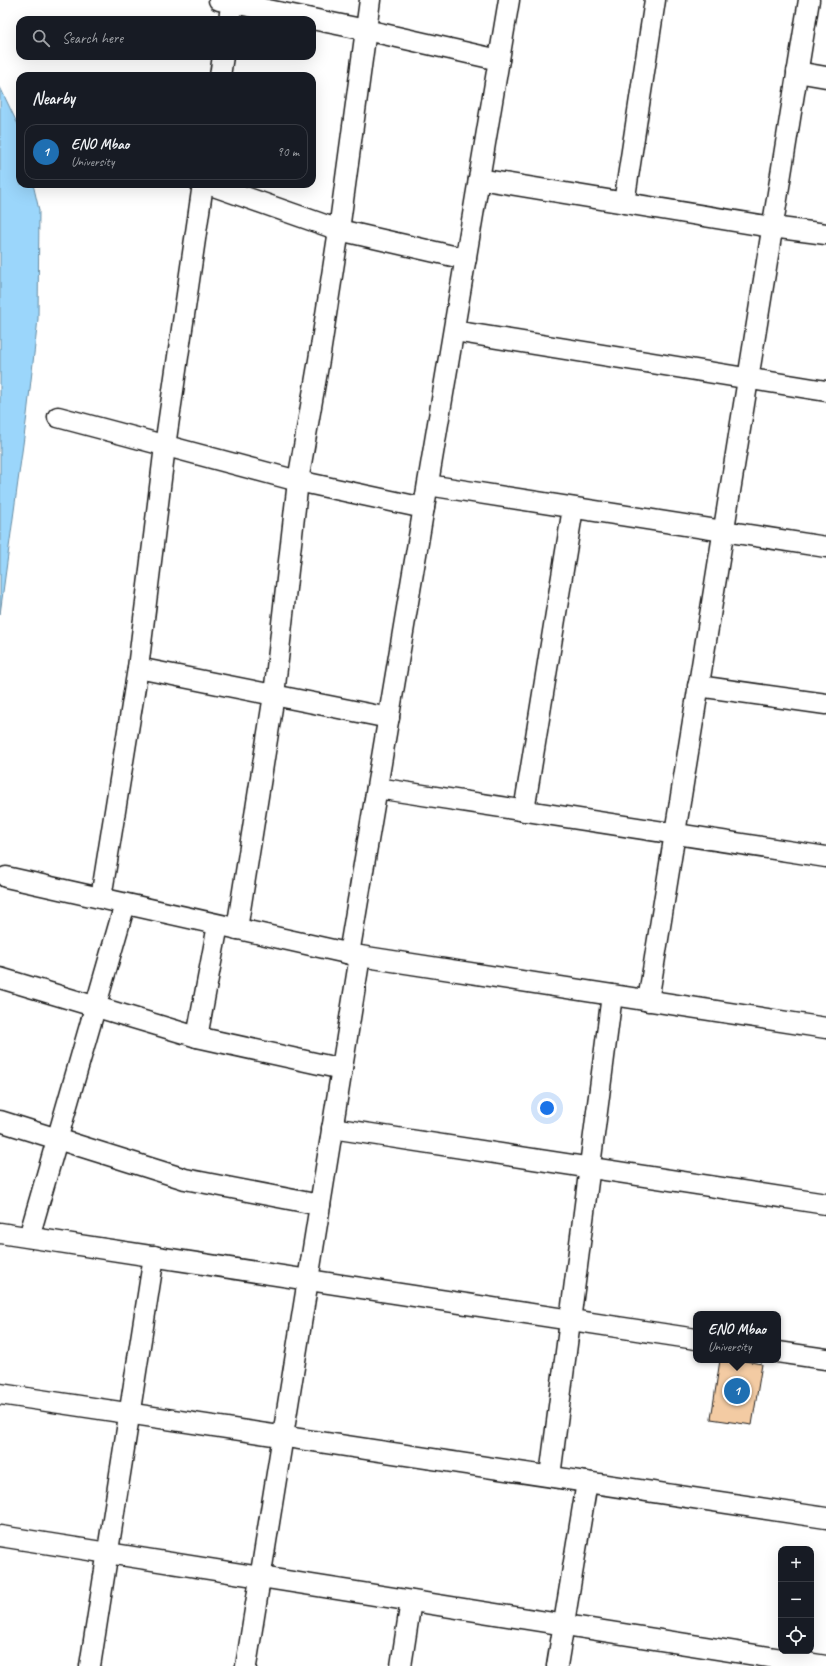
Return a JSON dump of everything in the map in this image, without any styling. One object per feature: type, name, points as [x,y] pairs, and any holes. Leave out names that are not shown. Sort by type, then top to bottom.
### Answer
[{"type":"street","points":[[197,1037],[228,927],[274,695],[298,481],[319,360],[339,230],[370,0]]},
{"type":"street","points":[[246,1666],[342,1069],[377,788],[509,0]]},
{"type":"street","points":[[624,203],[655,0]]},
{"type":"street","points":[[648,1001],[809,0]]},
{"type":"street","points":[[228,6],[286,16]]},
{"type":"street","points":[[316,21],[366,30],[499,60]]},
{"type":"street","points":[[221,72],[222,60]]},
{"type":"street","points":[[797,72],[826,77]]},
{"type":"street","points":[[479,179],[772,227],[826,234]]},
{"type":"street","points":[[101,898],[138,668],[165,446],[202,188]]},
{"type":"street","points":[[219,188],[339,230],[466,259]]},
{"type":"street","points":[[454,331],[826,391]]},
{"type":"street","points":[[58,417],[298,481],[424,508]]},
{"type":"street","points":[[428,485],[826,547]]},
{"type":"street","points":[[524,811],[573,508]]},
{"type":"street","points":[[138,668],[389,718]]},
{"type":"street","points":[[698,686],[826,704]]},
{"type":"street","points":[[377,788],[826,857]]},
{"type":"street","points":[[6,876],[355,955],[826,1028]]},
{"type":"street","points":[[29,1237],[125,904]]},
{"type":"street","points":[[0,978],[197,1037],[342,1069]]},
{"type":"street","points":[[550,1476],[612,995]]},
{"type":"street","points":[[0,1121],[185,1179],[320,1205]]},
{"type":"street","points":[[332,1128],[826,1204]]},
{"type":"street","points":[[0,1233],[693,1339]]},
{"type":"street","points":[[90,1666],[154,1256]]},
{"type":"street","points":[[781,1352],[826,1359]]},
{"type":"street","points":[[0,1394],[826,1518]]},
{"type":"street","points":[[557,1666],[587,1482]]},
{"type":"street","points":[[0,1536],[826,1666]]},
{"type":"street","points":[[401,1666],[411,1601]]},
{"type":"water","points":[[0,87],[16,121],[16,188],[34,188],[39,210],[38,319],[27,415],[0,614]]},
{"type":"building","points":[[720,1363],[762,1364],[752,1425],[711,1419]]},
{"type":"place","name":"ENO Mbao","points":[[737,1391]]}]
